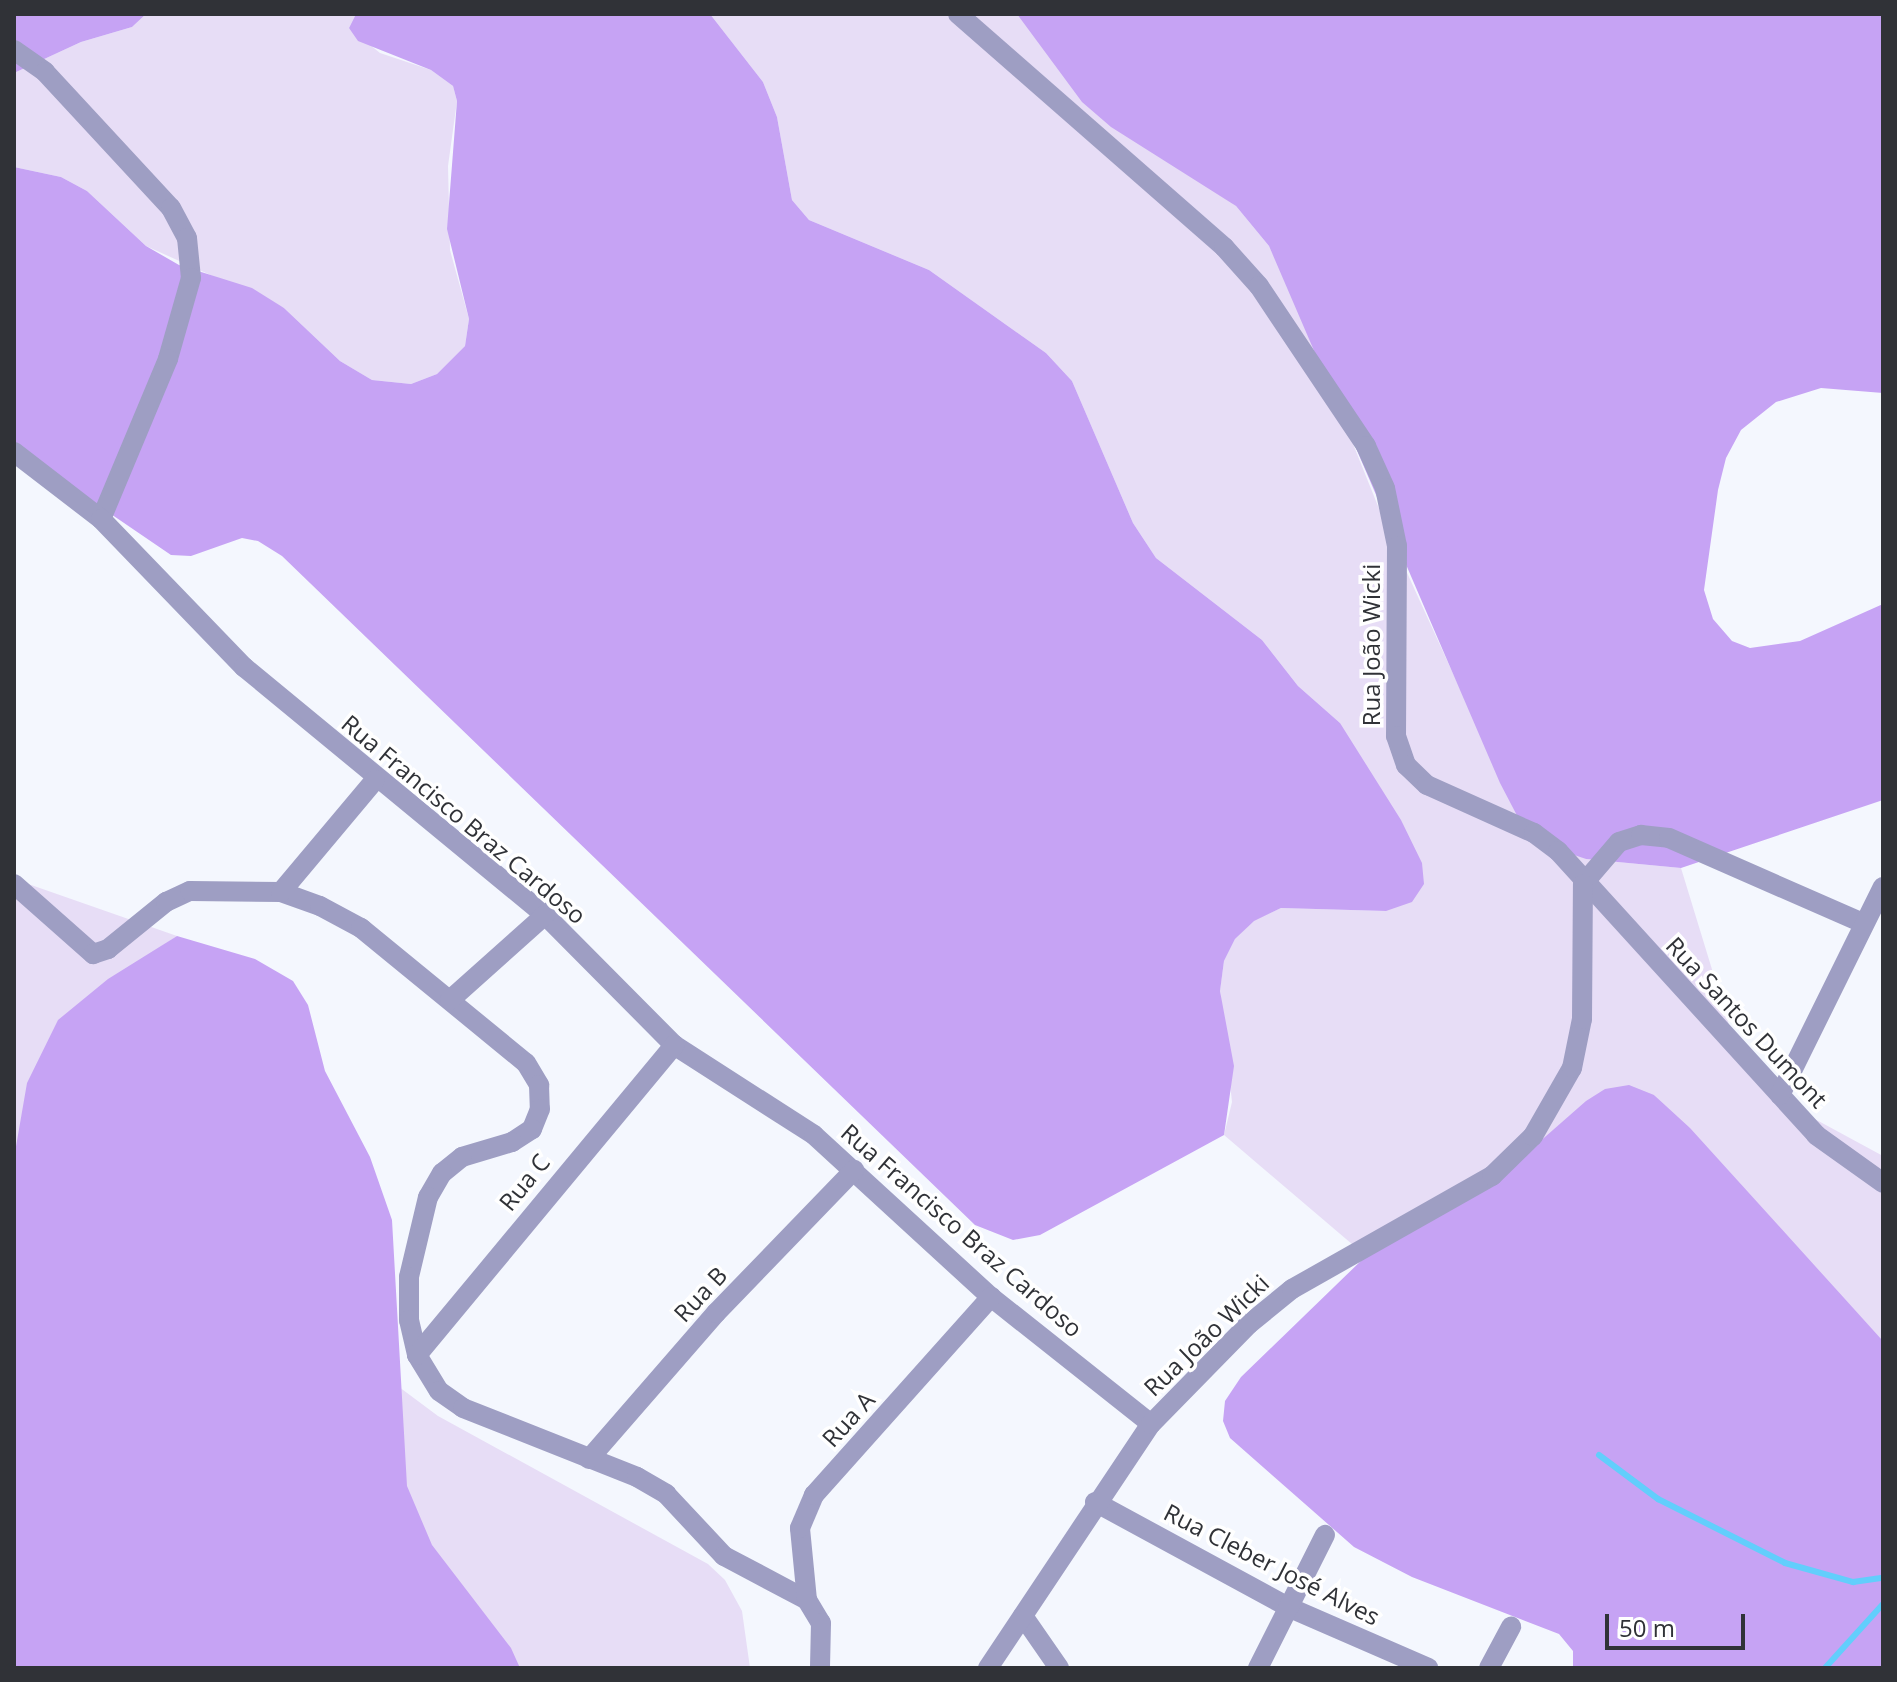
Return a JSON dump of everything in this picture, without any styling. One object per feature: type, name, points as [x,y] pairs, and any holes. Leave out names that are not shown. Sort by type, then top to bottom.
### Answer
[{"type":"street","name":"Rua João Wicki","points":[[958,14],[1224,247],[1259,286],[1366,446],[1385,488],[1397,546],[1396,736],[1406,765],[1427,785],[1534,833],[1558,851],[1583,884],[1582,1019],[1572,1068],[1533,1136],[1492,1176],[1442,1208],[1292,1289],[1249,1324],[1151,1424],[1095,1502],[988,1668]]},
{"type":"street","points":[[14,50],[45,72],[161,196],[187,238],[191,278],[168,359],[101,519]]},
{"type":"street","name":"Rua Francisco Braz Cardoso","points":[[14,452],[101,519],[244,667],[375,780],[545,915],[674,1045],[814,1135],[991,1297],[1151,1424]]},
{"type":"street","points":[[281,892],[375,780]]},
{"type":"street","points":[[1583,884],[1619,842],[1641,835],[1669,838],[1863,923]]},
{"type":"street","points":[[14,884],[93,954],[108,949],[166,902],[190,891],[281,892],[361,928],[526,1063],[539,1085],[540,1109],[532,1129],[512,1142],[462,1157],[442,1173],[428,1197],[409,1277],[409,1320],[417,1355],[439,1391],[463,1408],[666,1494],[724,1556],[807,1600]]},
{"type":"street","name":"Rua Santos Dumont","points":[[1583,884],[1816,1135],[1883,1183]]},
{"type":"street","points":[[1780,1095],[1883,887]]},
{"type":"street","points":[[450,1000],[545,915]]},
{"type":"street","name":"Rua C","points":[[417,1355],[674,1045]]},
{"type":"street","name":"Rua B","points":[[589,1459],[716,1313],[854,1170]]},
{"type":"street","name":"Rua A","points":[[820,1668],[821,1623],[807,1600],[800,1528],[814,1495],[991,1297]]},
{"type":"street","name":"Rua Cleber José Alves","points":[[1095,1502],[1288,1607],[1428,1668]]},
{"type":"street","points":[[1258,1668],[1325,1535]]},
{"type":"street","points":[[1023,1616],[1059,1668]]},
{"type":"street","points":[[1489,1668],[1511,1627]]},
{"type":"shaded area","points":[[14,14],[146,14],[132,27],[81,42],[14,73]]},
{"type":"shaded area","points":[[146,14],[356,14],[349,28],[380,53],[431,70],[453,86],[457,101],[448,166],[450,250],[469,319],[465,346],[437,374],[411,384],[372,380],[340,361],[284,308],[146,246],[87,191],[61,177],[14,167],[14,73],[81,42],[132,27]]},
{"type":"shaded area","points":[[356,14],[710,14],[763,82],[777,117],[792,200],[809,220],[929,270],[1046,353],[1072,381],[1133,523],[1156,558],[1262,640],[1298,686],[1340,723],[1401,820],[1422,863],[1424,884],[1412,902],[1386,911],[1281,908],[1254,921],[1235,939],[1224,961],[1220,991],[1234,1066],[1224,1135],[1040,1235],[1013,1240],[975,1225],[282,556],[258,541],[242,538],[191,556],[171,555],[14,448],[14,167],[61,177],[87,191],[146,246],[179,265],[252,288],[284,308],[340,361],[372,380],[411,384],[437,374],[465,346],[469,319],[447,229],[457,101],[453,86],[431,70],[358,41],[349,28]]},
{"type":"shaded area","points":[[710,14],[1017,14],[1180,166],[1236,206],[1269,246],[1296,302],[1388,531],[1523,827],[1586,859],[1681,868],[1740,1061],[1800,1111],[1883,1156],[1883,1341],[1654,1095],[1537,1144],[1366,1256],[1224,1135],[1232,1102],[1220,990],[1224,961],[1235,939],[1254,920],[1281,908],[1386,911],[1340,723],[1298,686],[1262,640],[1156,558],[1133,523],[1072,381],[1046,353],[929,270],[809,220],[792,200],[777,117],[763,82]]},
{"type":"shaded area","points":[[1017,14],[1883,14],[1883,393],[1821,388],[1776,402],[1741,430],[1726,458],[1718,490],[1704,590],[1713,619],[1732,641],[1750,648],[1800,641],[1883,604],[1883,800],[1681,868],[1586,859],[1542,844],[1523,827],[1500,783],[1269,246],[1236,206],[1111,127],[1082,102]]},
{"type":"shaded area","points":[[14,879],[177,936],[125,970],[102,995],[14,1205]]},
{"type":"shaded area","points":[[177,936],[255,959],[293,981],[308,1005],[325,1071],[370,1157],[392,1220],[407,1486],[432,1545],[511,1648],[520,1668],[14,1668],[14,1158],[27,1083],[58,1020],[108,979]]},
{"type":"shaded area","points":[[1629,1085],[1654,1095],[1690,1128],[1883,1341],[1883,1668],[1573,1668],[1573,1651],[1559,1634],[1412,1577],[1354,1547],[1230,1438],[1223,1421],[1225,1401],[1241,1377],[1366,1256],[1537,1144],[1586,1101],[1605,1089]]},
{"type":"shaded area","points":[[296,1365],[387,1378],[438,1416],[708,1564],[725,1580],[742,1611],[750,1668],[499,1668]]},
{"type":"waterway","points":[[1599,1455],[1658,1499],[1785,1563],[1853,1582],[1883,1578]]},
{"type":"waterway","points":[[1825,1668],[1883,1604]]}]
